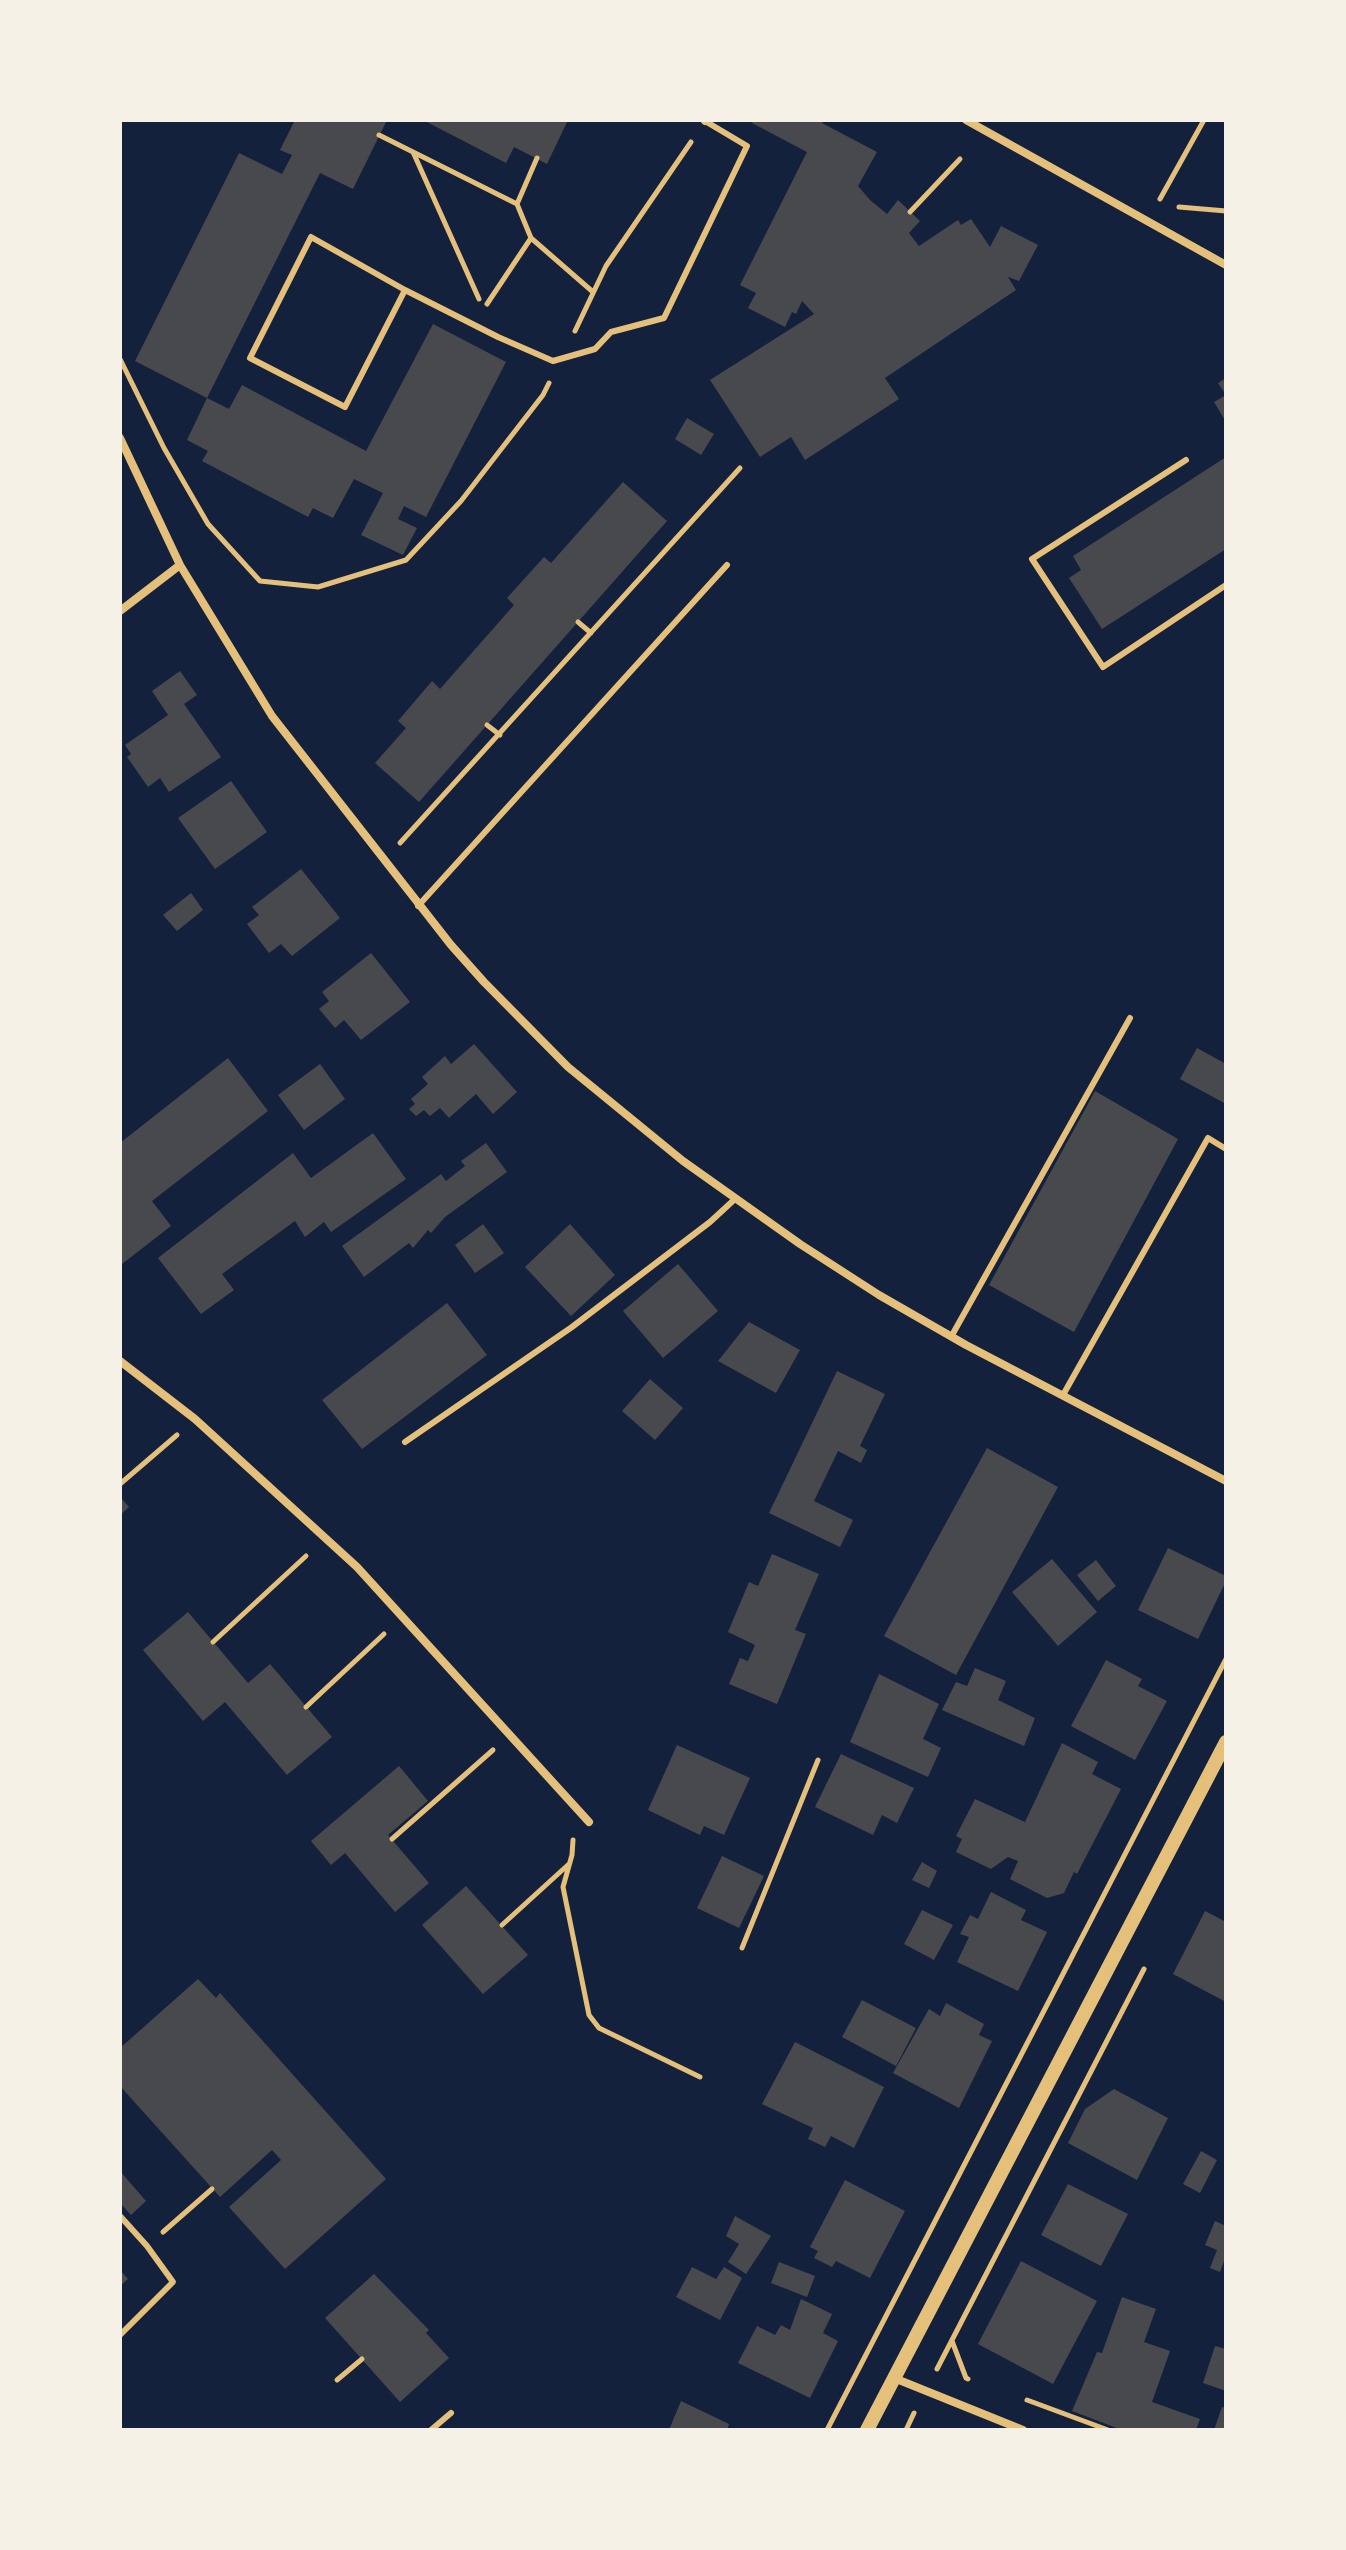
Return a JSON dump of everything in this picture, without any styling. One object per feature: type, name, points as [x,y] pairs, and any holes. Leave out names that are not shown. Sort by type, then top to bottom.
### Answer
[{"type":"street","points":[[966,120],[1226,265]]},
{"type":"street","points":[[120,438],[180,565],[272,716],[418,906],[484,982],[568,1067],[637,1125],[735,1199],[866,1286],[951,1337],[1226,1481]]},
{"type":"street","points":[[120,611],[180,565]]},
{"type":"street","points":[[120,1361],[195,1419],[357,1567],[589,1822]]},
{"type":"street","points":[[867,2430],[1226,1742]]},
{"type":"street","points":[[894,2378],[1023,2430]]},
{"type":"lane","points":[[405,290],[345,407],[250,358],[311,237],[405,290],[553,361],[595,349],[611,332],[664,318],[747,146],[705,121]]},
{"type":"lane","points":[[1186,460],[1032,559],[1103,667],[1226,585]]},
{"type":"lane","points":[[418,906],[727,565]]},
{"type":"lane","points":[[951,1337],[1130,1018]]},
{"type":"lane","points":[[1063,1395],[1208,1138],[1226,1149]]},
{"type":"lane","points":[[405,1442],[572,1327],[710,1222],[735,1199]]},
{"type":"lane","points":[[120,2216],[173,2282],[120,2335]]},
{"type":"lane","points":[[431,2430],[451,2413]]},
{"type":"path","points":[[1204,120],[1157,205],[1226,211]]},
{"type":"path","points":[[120,359],[164,448],[208,524],[260,581],[318,587],[406,560],[461,501],[543,395],[606,266],[705,121]]},
{"type":"path","points":[[379,135],[517,204],[531,238],[593,292]]},
{"type":"path","points":[[413,152],[484,309],[531,238]]},
{"type":"path","points":[[517,204],[537,158]]},
{"type":"path","points":[[910,212],[960,159]]},
{"type":"path","points":[[381,859],[410,835],[740,468]]},
{"type":"path","points":[[578,622],[591,633]]},
{"type":"path","points":[[487,725],[500,735]]},
{"type":"path","points":[[120,1484],[179,1433]]},
{"type":"path","points":[[213,1642],[312,1551]]},
{"type":"path","points":[[306,1707],[389,1630]]},
{"type":"path","points":[[827,2430],[1226,1659]]},
{"type":"path","points":[[392,1839],[496,1747]]},
{"type":"path","points":[[742,1948],[818,1760]]},
{"type":"path","points":[[574,1832],[563,1887],[589,2015],[599,2028],[700,2077]]},
{"type":"path","points":[[502,1925],[569,1863]]},
{"type":"path","points":[[906,2430],[1150,1957]]},
{"type":"path","points":[[147,2246],[212,2189]]},
{"type":"path","points":[[952,2340],[966,2378],[980,2383]]},
{"type":"path","points":[[337,2380],[362,2359]]},
{"type":"path","points":[[1023,2399],[1108,2430]]},
{"type":"building","points":[[295,120],[387,120],[353,189],[320,173],[207,398],[135,361],[239,153],[282,174],[292,155],[280,150]]},
{"type":"building","points":[[423,120],[568,120],[547,164],[514,147],[506,163]]},
{"type":"building","points":[[753,120],[823,120],[822,123],[877,152],[858,186],[887,214],[898,200],[920,221],[909,233],[919,246],[958,220],[961,225],[971,219],[990,247],[1001,226],[1038,245],[1019,281],[1008,277],[1016,290],[885,378],[899,399],[805,460],[791,437],[760,457],[710,380],[814,314],[802,301],[785,327],[748,308],[756,293],[740,285],[807,152],[752,123]]},
{"type":"building","points":[[433,324],[506,362],[426,517],[404,506],[398,519],[417,528],[403,555],[361,535],[383,493],[354,479],[333,518],[313,508],[308,517],[202,461],[208,451],[187,440],[207,398],[229,409],[242,385],[366,451]]},
{"type":"building","points":[[1226,378],[1226,395],[1218,383]]},
{"type":"building","points":[[1226,395],[1226,422],[1214,402]]},
{"type":"building","points":[[687,418],[714,434],[701,455],[675,439]]},
{"type":"building","points":[[1226,457],[1226,549],[1102,629],[1069,578],[1081,570],[1073,556]]},
{"type":"building","points":[[623,482],[667,521],[419,802],[375,763],[406,728],[398,721],[432,681],[440,689],[514,605],[507,598],[544,557],[551,563]]},
{"type":"building","points":[[180,671],[197,695],[184,704],[221,757],[169,792],[160,778],[148,787],[127,757],[131,754],[125,745],[168,715],[152,691]]},
{"type":"building","points":[[231,781],[267,832],[215,869],[178,818]]},
{"type":"building","points":[[301,869],[340,918],[292,956],[281,944],[269,953],[247,924],[259,915],[252,907]]},
{"type":"building","points":[[191,893],[203,910],[177,931],[163,915]]},
{"type":"building","points":[[371,953],[410,1002],[361,1040],[344,1020],[335,1028],[319,1009],[329,1001],[322,992]]},
{"type":"building","points":[[474,1044],[517,1092],[493,1114],[476,1094],[449,1118],[440,1108],[430,1116],[424,1110],[416,1116],[409,1109],[415,1104],[411,1099],[428,1084],[422,1077],[445,1056],[451,1064]]},
{"type":"building","points":[[1197,1048],[1226,1064],[1226,1104],[1180,1079]]},
{"type":"building","points":[[228,1058],[268,1111],[152,1201],[171,1226],[122,1264],[120,1143]]},
{"type":"building","points":[[320,1064],[345,1099],[304,1130],[278,1095]]},
{"type":"building","points":[[1095,1091],[1178,1139],[1074,1332],[989,1285]]},
{"type":"building","points":[[373,1133],[406,1179],[331,1232],[324,1222],[305,1237],[295,1221],[222,1274],[234,1290],[201,1314],[158,1258],[293,1153],[311,1178]]},
{"type":"building","points":[[486,1143],[507,1172],[445,1217],[431,1233],[428,1230],[413,1248],[409,1243],[364,1277],[342,1246],[441,1174],[446,1181],[465,1166],[461,1161]]},
{"type":"building","points":[[483,1224],[504,1253],[475,1273],[455,1245]]},
{"type":"building","points":[[570,1224],[615,1275],[571,1316],[525,1267]]},
{"type":"building","points":[[678,1264],[718,1311],[663,1358],[623,1311]]},
{"type":"building","points":[[447,1303],[487,1355],[362,1449],[322,1400]]},
{"type":"building","points":[[749,1322],[800,1350],[776,1393],[718,1361]]},
{"type":"building","points":[[837,1371],[885,1394],[860,1446],[867,1450],[861,1463],[838,1451],[814,1501],[853,1520],[840,1547],[769,1513]]},
{"type":"building","points":[[650,1379],[683,1408],[655,1440],[622,1411]]},
{"type":"building","points":[[987,1448],[1058,1487],[956,1675],[884,1636]]},
{"type":"building","points":[[120,1497],[129,1507],[120,1515]]},
{"type":"building","points":[[1168,1548],[1226,1576],[1198,1639],[1138,1610]]},
{"type":"building","points":[[772,1554],[819,1574],[795,1630],[806,1634],[777,1704],[729,1684],[740,1658],[748,1661],[755,1645],[728,1632],[749,1582],[758,1586]]},
{"type":"building","points":[[1052,1559],[1097,1612],[1058,1646],[1012,1592]]},
{"type":"building","points":[[1096,1560],[1116,1586],[1098,1601],[1077,1575]]},
{"type":"building","points":[[188,1612],[248,1683],[270,1664],[332,1737],[287,1775],[225,1702],[203,1721],[143,1650]]},
{"type":"building","points":[[1106,1660],[1142,1679],[1138,1686],[1167,1701],[1135,1760],[1071,1726]]},
{"type":"building","points":[[975,1668],[1006,1681],[998,1700],[1035,1718],[1024,1746],[942,1710],[956,1682],[967,1686]]},
{"type":"building","points":[[879,1674],[939,1704],[923,1739],[941,1748],[928,1777],[850,1742]]},
{"type":"building","points":[[1062,1743],[1098,1762],[1092,1774],[1121,1789],[1077,1874],[1074,1872],[1064,1893],[1047,1898],[1010,1879],[1018,1861],[1008,1857],[991,1869],[956,1852],[962,1839],[956,1836],[975,1799],[1025,1822]]},
{"type":"building","points":[[677,1745],[750,1778],[724,1835],[704,1826],[700,1835],[648,1810]]},
{"type":"building","points":[[841,1754],[914,1788],[897,1823],[882,1815],[873,1835],[815,1807]]},
{"type":"building","points":[[399,1766],[428,1801],[388,1835],[429,1883],[395,1912],[345,1853],[331,1865],[311,1841]]},
{"type":"building","points":[[722,1856],[764,1876],[739,1928],[697,1908]]},
{"type":"building","points":[[922,1862],[937,1871],[929,1888],[912,1880]]},
{"type":"building","points":[[466,1886],[528,1955],[483,1994],[422,1925]]},
{"type":"building","points":[[991,1892],[1026,1910],[1021,1920],[1047,1932],[1018,1991],[957,1962],[969,1937],[960,1934],[970,1915],[978,1919]]},
{"type":"building","points":[[922,1910],[953,1925],[934,1960],[904,1944]]},
{"type":"building","points":[[1205,1911],[1226,1922],[1226,2002],[1173,1974]]},
{"type":"building","points":[[198,1979],[216,1998],[220,1993],[386,2179],[285,2269],[229,2207],[281,2160],[272,2150],[220,2197],[120,2086],[120,2048]]},
{"type":"building","points":[[862,2000],[916,2028],[896,2066],[842,2037]]},
{"type":"building","points":[[946,2003],[984,2024],[979,2035],[992,2041],[959,2108],[893,2073],[929,2009],[940,2016]]},
{"type":"building","points":[[795,2042],[884,2087],[854,2148],[831,2136],[825,2147],[808,2139],[813,2128],[762,2104]]},
{"type":"building","points":[[1114,2089],[1168,2118],[1137,2180],[1068,2143],[1085,2109]]},
{"type":"building","points":[[1201,2151],[1217,2160],[1200,2193],[1183,2184]]},
{"type":"building","points":[[120,2171],[146,2201],[131,2215],[120,2203]]},
{"type":"building","points":[[845,2180],[905,2211],[870,2278],[836,2261],[832,2267],[814,2258],[818,2251],[810,2247]]},
{"type":"building","points":[[1068,2184],[1128,2214],[1101,2266],[1041,2235]]},
{"type":"building","points":[[735,2216],[771,2236],[746,2274],[728,2262],[739,2244],[726,2236]]},
{"type":"building","points":[[1215,2221],[1226,2226],[1226,2256],[1220,2272],[1210,2268],[1217,2250],[1205,2245]]},
{"type":"building","points":[[1021,2261],[1097,2301],[1053,2384],[978,2344]]},
{"type":"building","points":[[779,2262],[815,2276],[807,2297],[771,2283]]},
{"type":"building","points":[[692,2267],[716,2279],[724,2267],[742,2278],[720,2320],[676,2297]]},
{"type":"building","points":[[120,2270],[128,2279],[120,2286]]},
{"type":"building","points":[[374,2274],[429,2330],[426,2333],[449,2358],[400,2402],[325,2318]]},
{"type":"building","points":[[1122,2297],[1156,2309],[1144,2342],[1170,2351],[1152,2402],[1200,2419],[1196,2430],[1122,2430],[1072,2411],[1097,2352],[1102,2353]]},
{"type":"building","points":[[801,2299],[832,2314],[823,2333],[838,2341],[810,2398],[738,2363],[757,2326],[775,2335],[781,2325],[790,2330]]},
{"type":"building","points":[[1215,2346],[1226,2349],[1226,2391],[1203,2383]]},
{"type":"building","points":[[681,2401],[729,2424],[727,2430],[669,2430]]},
{"type":"building","points":[[1222,2407],[1226,2408],[1226,2430],[1214,2430]]}]
